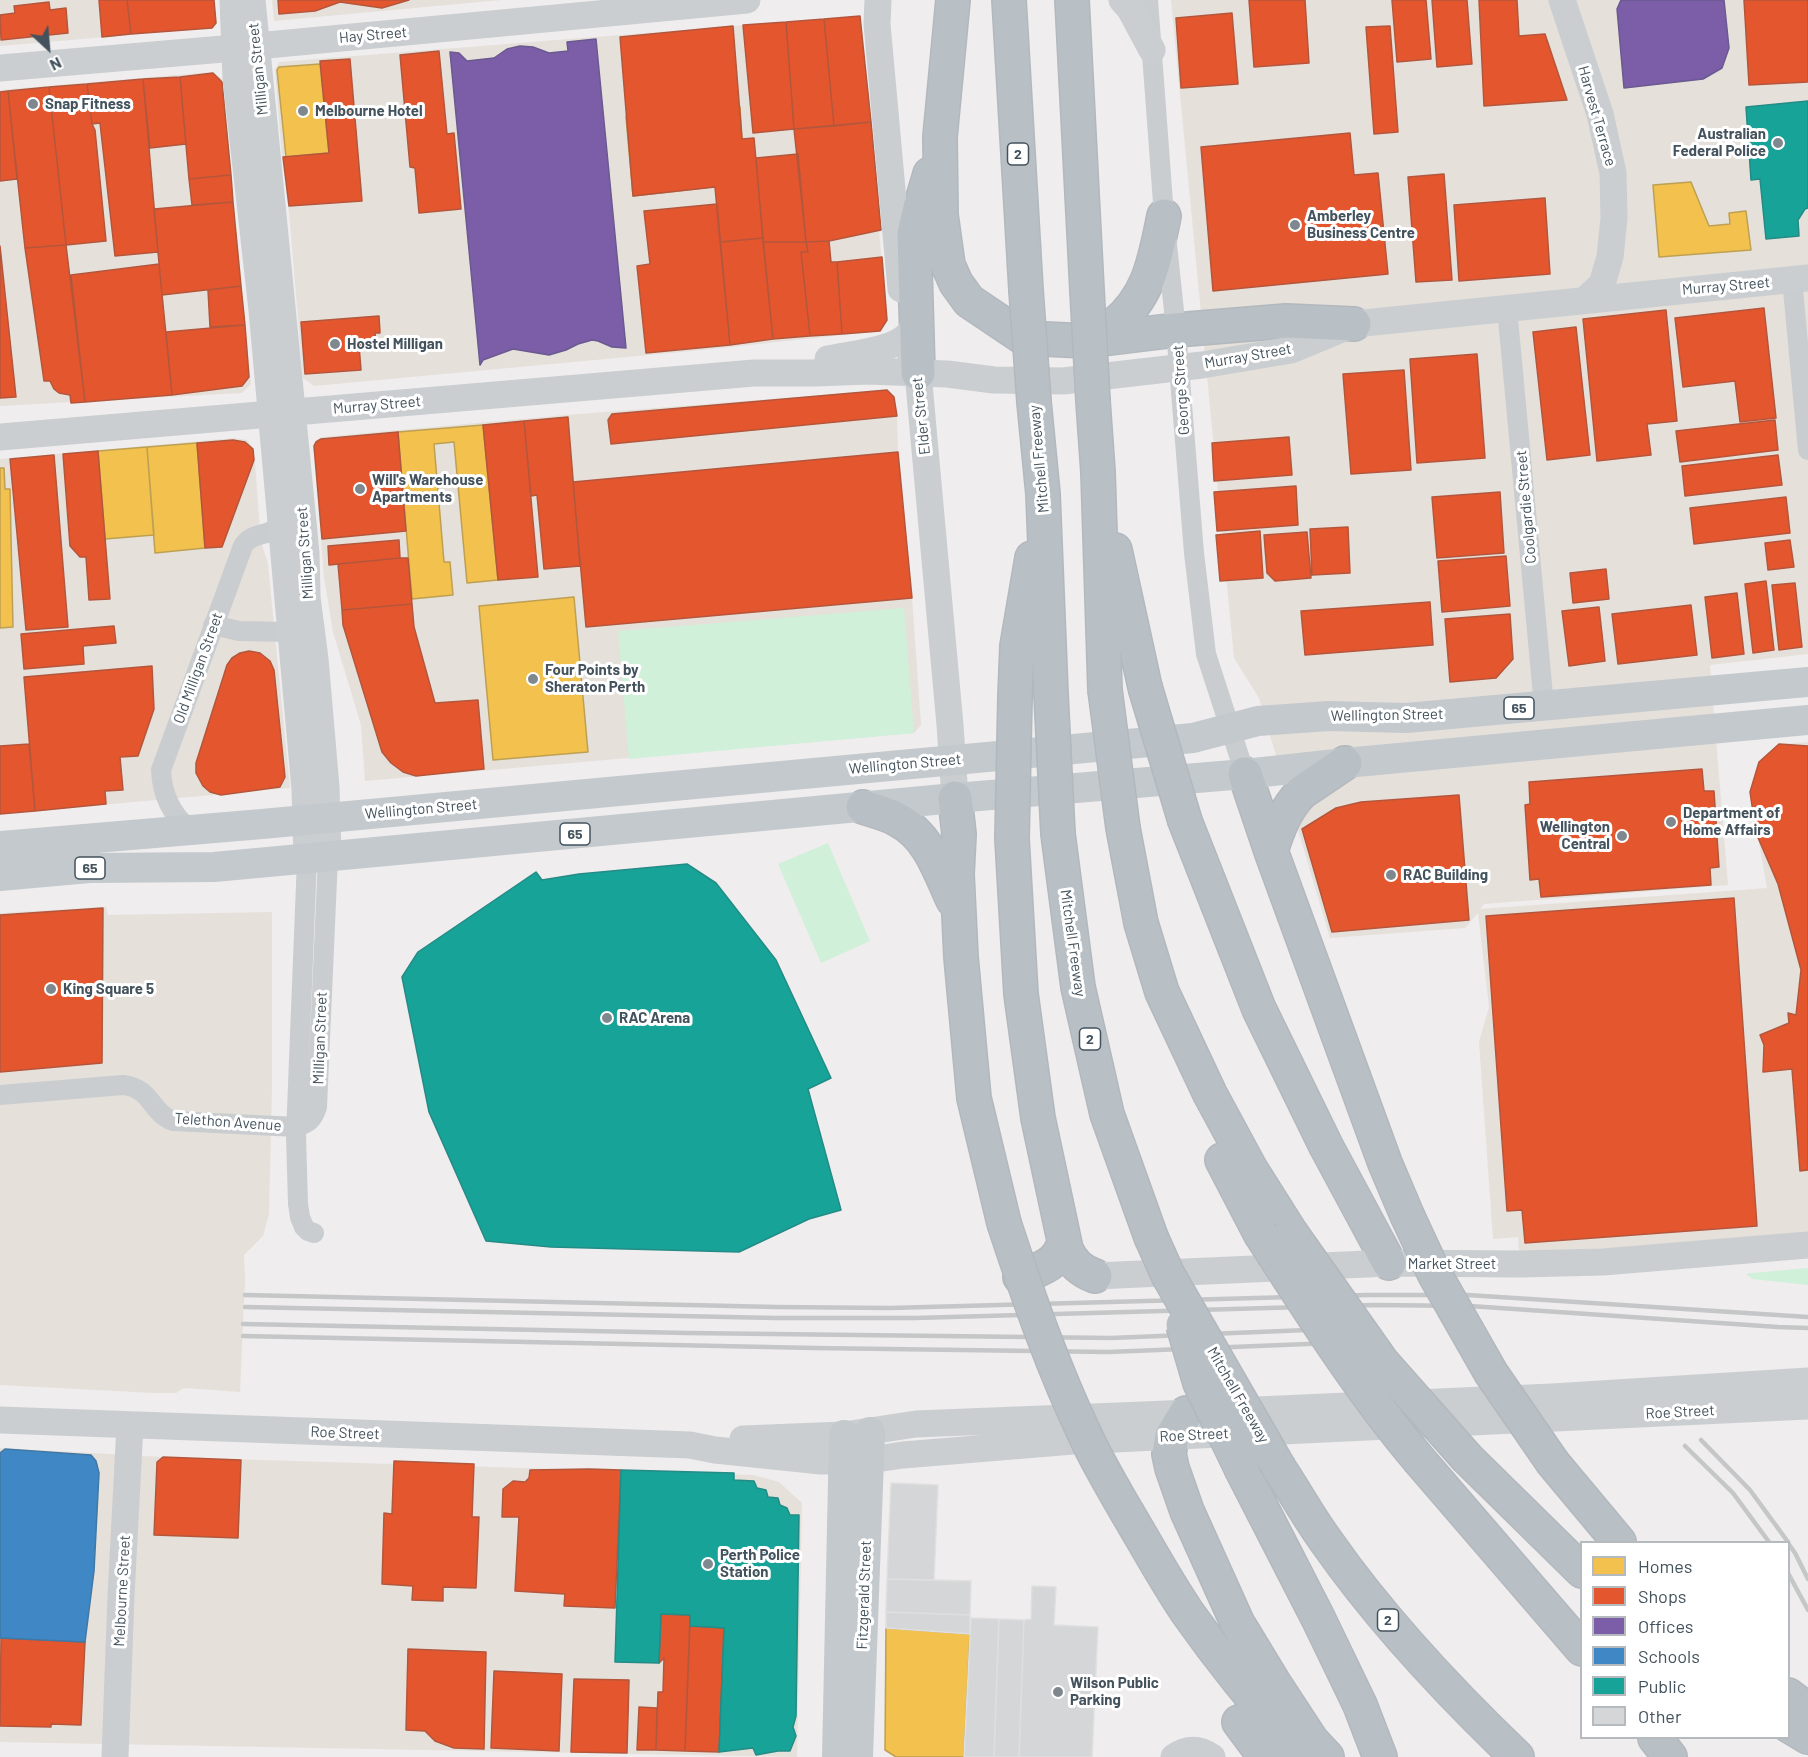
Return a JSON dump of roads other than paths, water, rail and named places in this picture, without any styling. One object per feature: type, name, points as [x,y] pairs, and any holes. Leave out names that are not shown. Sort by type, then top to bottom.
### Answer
[{"type":"highway","points":[[953,0],[940,137],[942,225],[948,266],[956,283],[969,301],[1023,338],[1086,341],[1176,330],[1286,321],[1354,324]]},
{"type":"highway","name":"Mitchell Freeway","points":[[1009,0],[1026,290],[1043,495],[1058,834],[1078,987],[1107,1114],[1151,1237],[1168,1275],[1279,1468],[1326,1541],[1366,1594],[1450,1690],[1518,1757]]},
{"type":"highway","points":[[1072,0],[1098,472],[1105,690],[1123,828],[1141,923],[1162,992],[1215,1103],[1250,1168],[1275,1233],[1324,1333],[1420,1461],[1580,1647]]},
{"type":"highway","points":[[918,373],[911,326],[914,234],[940,137]]},
{"type":"highway","points":[[1086,341],[1114,326],[1132,308],[1143,291],[1153,268],[1164,216]]},
{"type":"highway","points":[[1098,472],[1145,687],[1185,821],[1259,1009],[1326,1146],[1389,1263]]},
{"type":"highway","name":"2","points":[[1043,495],[1017,645],[1012,839],[1021,994],[1038,1118],[1064,1242]]},
{"type":"highway","points":[[1271,851],[1281,821],[1296,798],[1345,763]]},
{"type":"highway","points":[[1245,774],[1385,1163],[1434,1273],[1475,1346],[1524,1422],[1553,1462],[1618,1541]]},
{"type":"highway","points":[[955,798],[959,834],[957,874],[961,957],[974,1098],[1004,1223],[1026,1291],[1086,1437],[1128,1514],[1186,1610],[1222,1661],[1304,1757]]},
{"type":"highway","points":[[863,807],[897,819],[923,839],[932,852],[959,912]]},
{"type":"highway","points":[[1275,1233],[1467,1458],[1580,1570]]},
{"type":"highway","points":[[1064,1242],[1068,1255],[1075,1264],[1084,1272],[1095,1276]]},
{"type":"highway","points":[[1020,1277],[1052,1263],[1064,1242]]},
{"type":"highway","points":[[1168,1275],[1200,1383],[1360,1705],[1380,1757]]},
{"type":"highway","points":[[1179,1425],[1170,1454],[1172,1468],[1183,1500],[1237,1622],[1312,1741],[1327,1757]]},
{"type":"highway","points":[[1318,1618],[1362,1757]]},
{"type":"highway","points":[[1790,1700],[1801,1726]]},
{"type":"highway","points":[[1239,1722],[1265,1757]]},
{"type":"main road","name":"Milligan Street","points":[[233,0],[246,47]]},
{"type":"main road","name":"Milligan Street","points":[[252,0],[246,47],[236,78],[262,310],[306,553],[307,597],[315,659],[317,858]]},
{"type":"main road","name":"Hay Street","points":[[0,68],[747,0]]},
{"type":"main road","points":[[878,0],[877,24],[911,326]]},
{"type":"main road","points":[[1122,0],[1130,9],[1152,50]]},
{"type":"main road","name":"Harvest Terrace","points":[[1562,0],[1599,114],[1613,173],[1614,218],[1610,257],[1602,284],[1586,299]]},
{"type":"main road","name":"Murray Street","points":[[0,437],[754,373],[816,374],[868,370],[947,374],[994,380],[1063,381],[1291,350],[1354,324],[1800,279]]},
{"type":"main road","name":"Murray Street","points":[[754,373],[880,349],[911,326]]},
{"type":"main road","name":"Elder Street","points":[[918,373],[938,579],[955,798]]},
{"type":"main road","name":"Milligan Street","points":[[282,413],[282,521],[290,632],[305,789],[317,818]]},
{"type":"main road","name":"Wellington Street","points":[[0,846],[190,831],[1193,738],[1258,721],[1329,716],[1406,718],[1808,682]]},
{"type":"main road","points":[[1406,718],[1454,741],[1465,752]]},
{"type":"main road","name":"65","points":[[0,876],[89,868],[214,867],[955,798],[1245,774],[1808,720]]},
{"type":"main road","name":"Market Street","points":[[1095,1276],[1389,1263],[1603,1262],[1808,1245]]},
{"type":"main road","name":"Roe Street","points":[[1642,1403],[1808,1381]]},
{"type":"main road","name":"Roe Street","points":[[0,1420],[690,1445],[715,1450],[821,1461],[857,1447],[903,1455],[1020,1445],[1179,1425],[1642,1403],[1808,1406]]},
{"type":"main road","name":"Melbourne Street","points":[[115,1757],[130,1425]]},
{"type":"main road","name":"Fitzgerald Street","points":[[837,1757],[857,1447]]},
{"type":"main road","name":"Fitzgerald Street","points":[[857,1447],[858,1757]]},
{"type":"main road","points":[[1174,1757],[1182,1752],[1195,1750],[1212,1757]]},
{"type":"street","name":"George Street","points":[[1148,0],[1164,216],[1176,330],[1194,553],[1206,654],[1245,774]]},
{"type":"street","points":[[1800,279],[1808,450]]},
{"type":"street","name":"Coolgardie Street","points":[[1507,308],[1544,706]]},
{"type":"street","name":"Old Milligan Street","points":[[190,831],[172,811],[165,796],[161,770],[243,546],[246,540],[253,536],[270,533],[277,529],[282,521]]},
{"type":"street","points":[[213,625],[239,631],[290,632]]},
{"type":"street","name":"Milligan Street","points":[[317,858],[317,1107]]},
{"type":"street","name":"Milligan Street","points":[[314,1233],[304,1227],[299,1210],[297,1127],[317,858]]},
{"type":"street","name":"Telethon Avenue","points":[[0,1095],[114,1085],[129,1086],[144,1092],[158,1113],[172,1121],[297,1127],[309,1123],[317,1107]]},
{"type":"railway","points":[[245,1295],[890,1308],[1366,1295],[1468,1295],[1808,1317]]},
{"type":"railway","points":[[245,1307],[776,1318],[915,1318],[1374,1305],[1470,1306],[1808,1328]]},
{"type":"railway","points":[[243,1324],[688,1333],[1111,1338],[1332,1329]]},
{"type":"railway","points":[[243,1336],[1108,1352],[1332,1343]]},
{"type":"railway","points":[[1701,1440],[1750,1490],[1787,1541]]},
{"type":"railway","points":[[1685,1446],[1733,1493],[1768,1541]]},
{"type":"railway","points":[[1790,1546],[1808,1579]]},
{"type":"railway","points":[[1790,1577],[1808,1610]]},
{"type":"place","name":"Snap Fitness","points":[[33,104]]},
{"type":"place","name":"Melbourne Hotel","points":[[303,111]]},
{"type":"place","name":"Australian Federal Police","points":[[1778,143]]},
{"type":"place","name":"Amberley Business Centre","points":[[1295,225]]},
{"type":"place","name":"Hostel Milligan","points":[[335,344]]},
{"type":"place","name":"Will's Warehouse Apartments","points":[[360,489]]},
{"type":"place","name":"Four Points by Sheraton Perth","points":[[533,679]]},
{"type":"place","name":"Department of Home Affairs","points":[[1671,822]]},
{"type":"place","name":"Wellington Central","points":[[1622,836]]},
{"type":"place","name":"RAC Building","points":[[1391,875]]},
{"type":"place","name":"King Square 5","points":[[51,989]]},
{"type":"place","name":"RAC Arena","points":[[607,1018]]},
{"type":"place","name":"Perth Police Station","points":[[708,1564]]},
{"type":"place","name":"Wilson Public Parking","points":[[1058,1692]]}]
